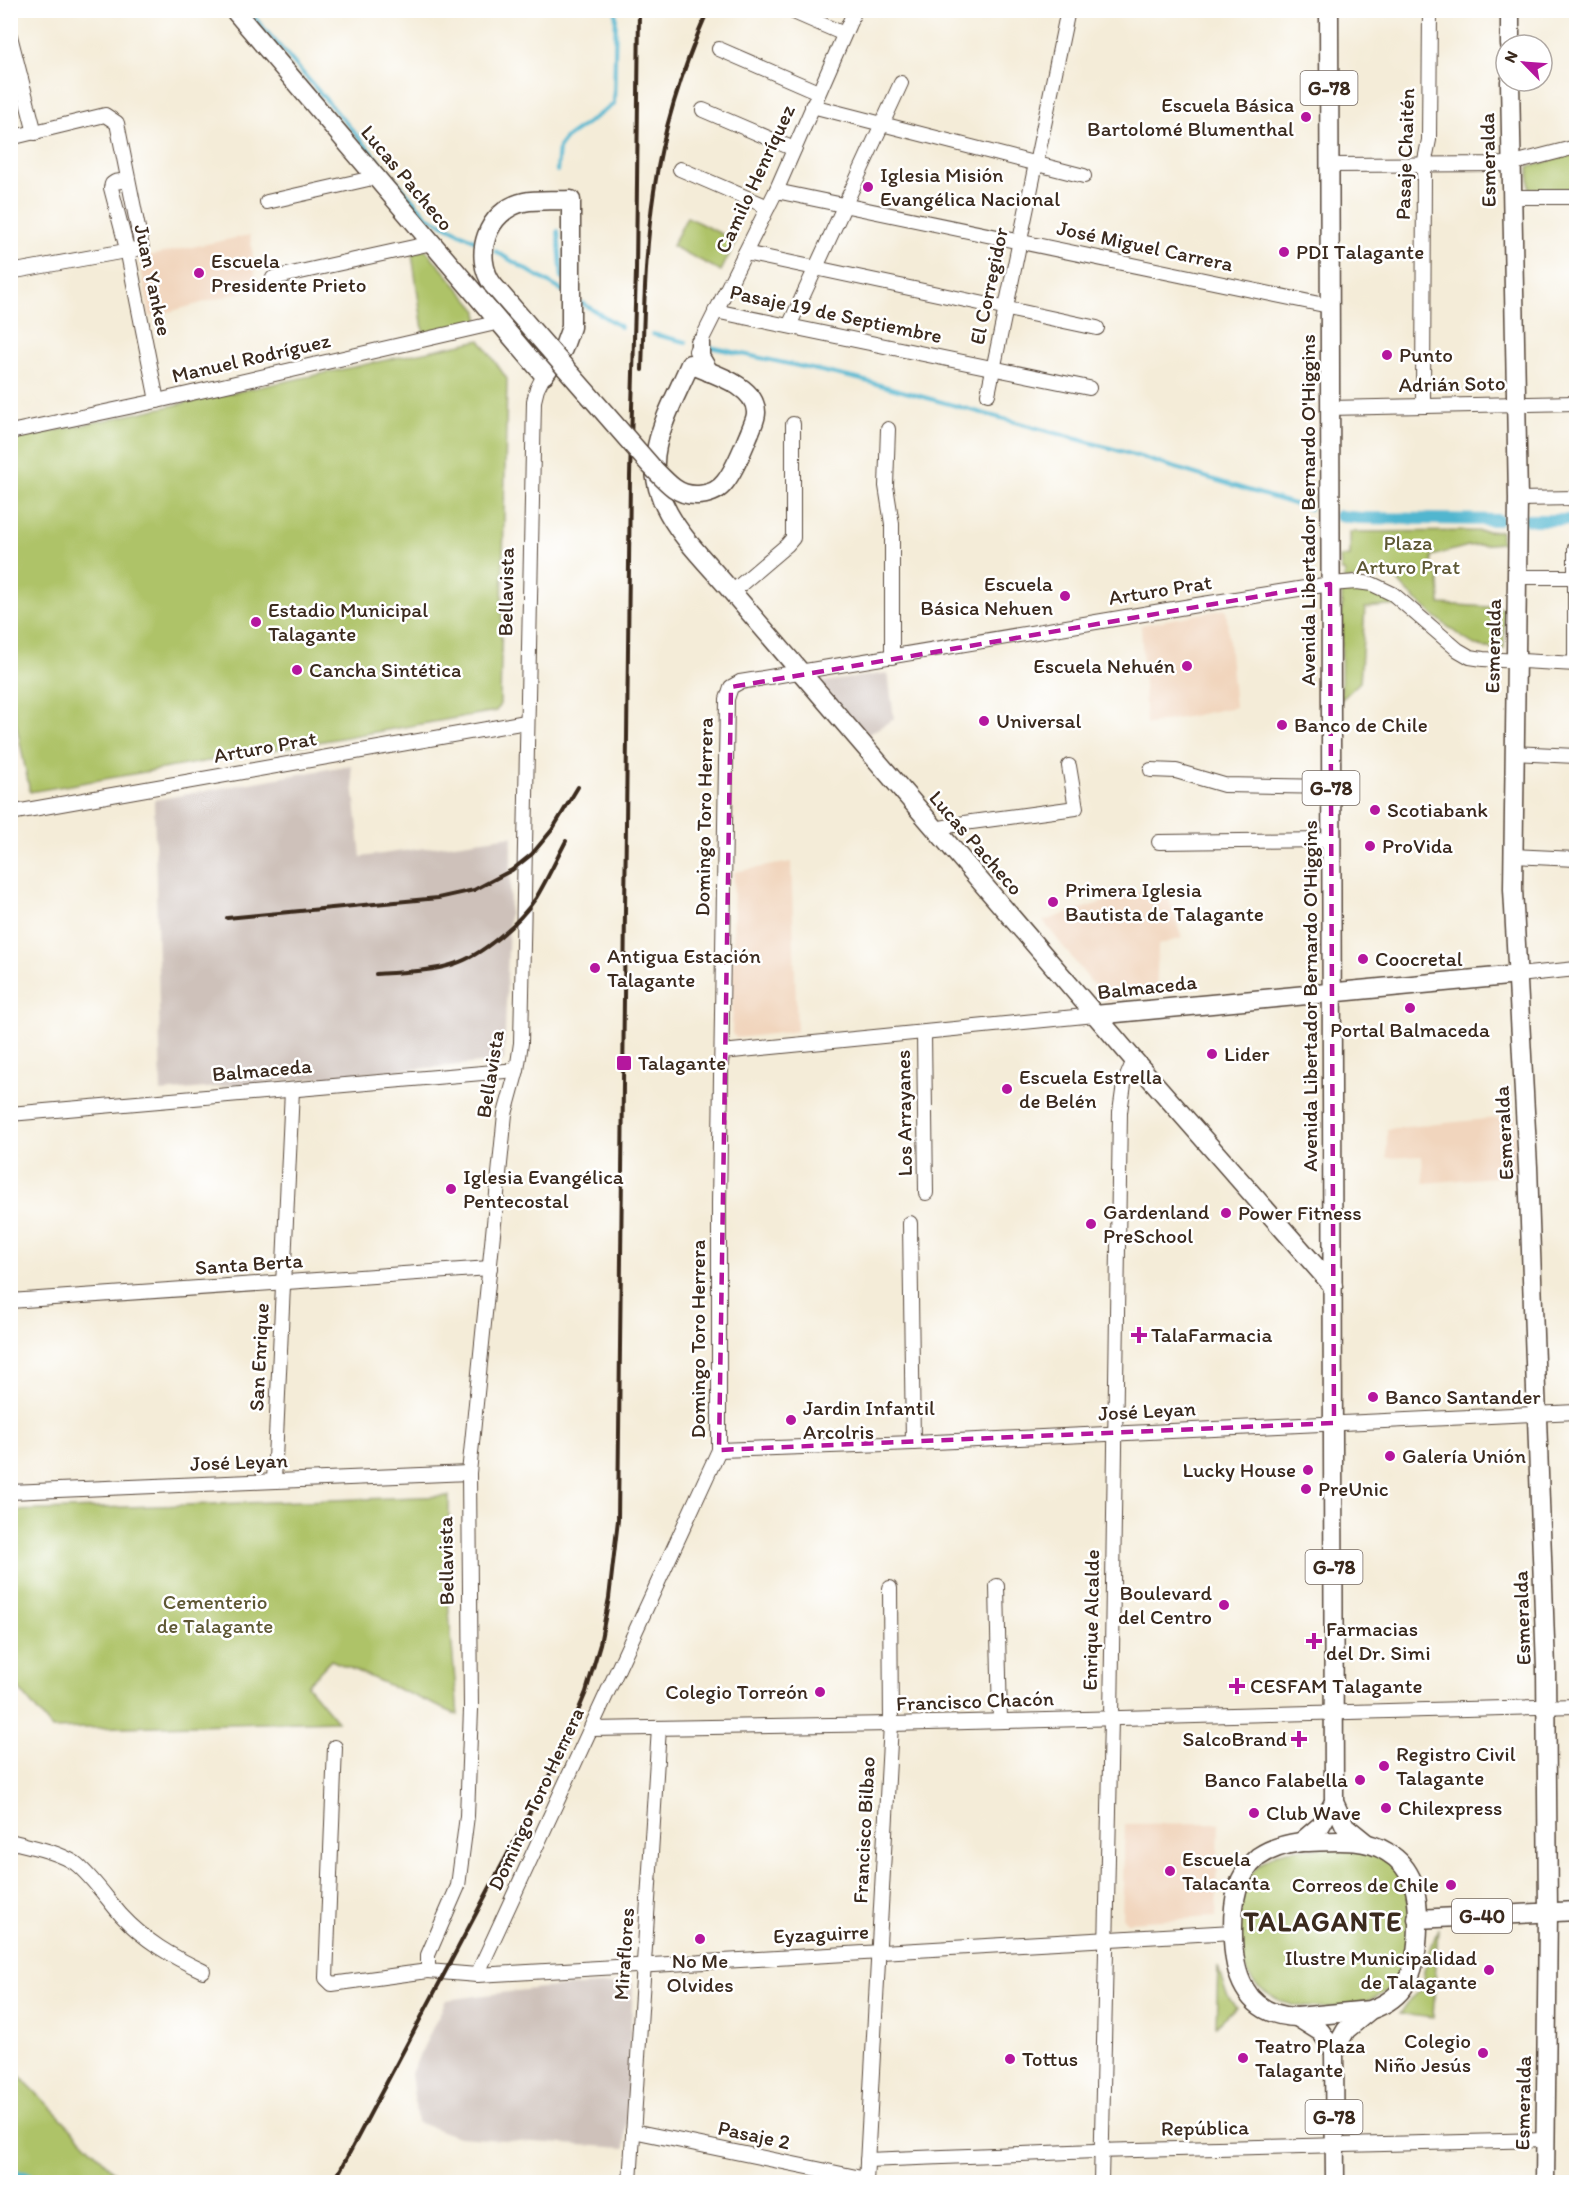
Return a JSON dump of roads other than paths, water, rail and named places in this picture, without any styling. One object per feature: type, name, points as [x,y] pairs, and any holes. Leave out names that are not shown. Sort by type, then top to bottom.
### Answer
[{"type":"main road","name":"Lucas Pacheco","points":[[234,10],[544,375]]},
{"type":"main road","name":"Avenida Libertador Bernardo O'Higgins","points":[[1329,10],[1334,1802],[1345,1826],[1366,1843]]},
{"type":"main road","points":[[1510,10],[1510,33]]},
{"type":"main road","name":"Esmeralda","points":[[1510,93],[1518,500],[1514,918],[1528,1167],[1547,1708],[1548,1913],[1545,2182]]},
{"type":"main road","name":"Bellavista","points":[[544,375],[563,349],[571,327],[571,200],[522,202],[499,215],[486,237],[483,255],[485,270],[493,285],[651,466],[678,491],[691,495],[704,495],[721,486],[731,471],[756,416],[752,398],[732,382],[710,372]]},
{"type":"main road","points":[[700,343],[700,357],[710,372]]},
{"type":"main road","name":"Lucas Pacheco","points":[[690,364],[656,446],[654,468],[657,489],[665,509],[683,534],[934,829],[1333,1286]]},
{"type":"main road","points":[[690,364],[710,372]]},
{"type":"main road","points":[[681,384],[710,372]]},
{"type":"main road","name":"Balmaceda","points":[[1095,1015],[1518,975]]},
{"type":"main road","name":"Avenida Libertador Bernardo O'Higgins","points":[[1301,1842],[1322,1826],[1334,1802]]},
{"type":"main road","name":"G-78","points":[[1335,2182],[1334,2051],[1346,2030],[1361,2016],[1395,1996],[1410,1976],[1415,1958],[1417,1920],[1415,1892],[1407,1870],[1386,1851],[1366,1843],[1301,1842],[1280,1846],[1259,1857],[1247,1870],[1235,1893],[1234,1964],[1246,1991],[1255,2001],[1285,2016],[1297,2017],[1370,2010]]},
{"type":"main road","name":"G-40","points":[[1417,1920],[1576,1911]]},
{"type":"main road","name":"G-78","points":[[1297,2017],[1321,2032],[1334,2051]]},
{"type":"street","points":[[789,10],[844,34]]},
{"type":"street","name":"Camilo Henríquez","points":[[690,364],[776,191],[855,10]]},
{"type":"street","name":"El Corregidor","points":[[988,394],[1068,10]]},
{"type":"street","name":"Pasaje Chaitén","points":[[1423,406],[1424,165],[1429,140],[1430,10]]},
{"type":"street","points":[[10,36],[35,133]]},
{"type":"street","points":[[719,49],[818,92]]},
{"type":"street","points":[[789,326],[901,82]]},
{"type":"street","points":[[812,106],[1084,176]]},
{"type":"street","points":[[703,110],[794,149]]},
{"type":"street","points":[[10,138],[105,115],[111,117],[117,123],[142,248],[10,272]]},
{"type":"street","points":[[1329,165],[1510,164],[1576,147]]},
{"type":"street","points":[[680,170],[768,207]]},
{"type":"street","points":[[267,202],[377,177]]},
{"type":"street","name":"Juan Yankee","points":[[128,180],[115,182],[111,186],[127,249],[157,401]]},
{"type":"street","name":"José Miguel Carrera","points":[[776,191],[1329,306]]},
{"type":"street","points":[[1511,197],[1576,197]]},
{"type":"street","points":[[273,279],[432,243]]},
{"type":"street","points":[[745,253],[1097,328]]},
{"type":"street","name":"Pasaje 19 de Septiembre","points":[[715,310],[1089,388]]},
{"type":"street","name":"Manuel Rodríguez","points":[[10,432],[157,401],[500,322]]},
{"type":"street","name":"Bellavista","points":[[428,1971],[428,1955],[458,1886],[467,1816],[471,1709],[469,1473],[506,1114],[521,1043],[534,401],[544,375]]},
{"type":"street","name":"Adrián Soto","points":[[1329,408],[1576,403]]},
{"type":"street","points":[[732,592],[793,538],[793,424]]},
{"type":"street","points":[[888,429],[886,486],[892,524],[892,657]]},
{"type":"street","points":[[1518,500],[1576,498]]},
{"type":"street","points":[[1575,548],[1576,664]]},
{"type":"street","points":[[1516,577],[1575,577]]},
{"type":"street","name":"Arturo Prat","points":[[731,687],[740,682],[1330,584],[1357,582],[1380,586],[1393,594],[1464,654],[1476,659],[1576,664]]},
{"type":"street","name":"Domingo Toro Herrera","points":[[477,1975],[719,1450],[717,1374],[727,695],[731,687]]},
{"type":"street","name":"Arturo Prat","points":[[10,813],[526,722]]},
{"type":"street","points":[[1514,753],[1576,756]]},
{"type":"street","points":[[934,829],[1076,808],[1069,766]]},
{"type":"street","points":[[1151,770],[1176,771],[1224,785],[1332,787]]},
{"type":"street","points":[[1159,842],[1332,840]]},
{"type":"street","points":[[1514,856],[1576,860]]},
{"type":"street","name":"Balmaceda","points":[[1518,975],[1576,969]]},
{"type":"street","name":"Balmaceda","points":[[722,1052],[1095,1015]]},
{"type":"street","name":"Los Arrayanes","points":[[924,1033],[926,1192]]},
{"type":"street","name":"Enrique Alcalde","points":[[1101,2182],[1120,1112],[1124,1084],[1134,1060]]},
{"type":"street","name":"Balmaceda","points":[[10,1114],[517,1070]]},
{"type":"street","name":"San Enrique","points":[[274,1481],[292,1090]]},
{"type":"street","points":[[910,1223],[912,1443]]},
{"type":"street","name":"Santa Berta","points":[[10,1301],[490,1268]]},
{"type":"street","name":"José Leyan","points":[[719,1450],[1576,1412]]},
{"type":"street","name":"José Leyan","points":[[10,1492],[469,1473]]},
{"type":"street","points":[[997,1586],[1000,1721]]},
{"type":"street","name":"Francisco Bilbao","points":[[866,2181],[891,1724],[890,1588]]},
{"type":"street","name":"Francisco Chacón","points":[[591,1729],[891,1724],[1576,1706]]},
{"type":"street","name":"Miraflores","points":[[630,2182],[659,1728]]},
{"type":"street","name":"Eyzaguirre","points":[[335,1747],[326,1978],[332,1984],[428,1971],[477,1975],[1233,1932]]},
{"type":"street","points":[[10,1841],[61,1856],[77,1864],[146,1940],[170,1956],[203,1971]]},
{"type":"street","name":"Pasaje 2","points":[[633,2131],[866,2181]]},
{"type":"street","name":"República","points":[[867,2160],[1102,2151],[1545,2140]]},
{"type":"waterway","points":[[248,10],[427,216],[476,241]]},
{"type":"waterway","points":[[557,171],[559,147],[566,138],[614,104],[616,10]]},
{"type":"waterway","points":[[558,231],[562,279]]},
{"type":"waterway","points":[[495,251],[563,291]]},
{"type":"waterway","points":[[582,303],[621,327]]},
{"type":"waterway","points":[[652,334],[686,342]]},
{"type":"waterway","points":[[710,347],[858,379],[1117,450],[1310,509]]},
{"type":"waterway","points":[[1340,516],[1498,520]]},
{"type":"waterway","points":[[1528,520],[1576,520]]},
{"type":"waterway","points":[[10,2180],[27,2182]]},
{"type":"railway","points":[[334,2182],[559,1757],[586,1692],[600,1644],[609,1598],[618,1520],[630,476],[636,271],[639,10]]},
{"type":"railway","points":[[642,370],[647,258],[658,168],[675,99],[708,10]]},
{"type":"railway","points":[[227,918],[438,898],[474,890],[512,870],[532,854],[552,830],[578,787]]},
{"type":"railway","points":[[376,974],[445,967],[465,960],[488,946],[529,908],[566,841]]},
{"type":"place","name":"Escuela Básica Bartolomé Blumenthal","points":[[1306,117]]},
{"type":"place","name":"Iglesia Misión Evangélica Nacional","points":[[868,187]]},
{"type":"place","name":"PDI Talagante","points":[[1284,252]]},
{"type":"place","name":"Escuela Presidente Prieto","points":[[199,273]]},
{"type":"place","name":"Punto","points":[[1387,355]]},
{"type":"place","name":"Escuela Básica Nehuen","points":[[1065,596]]},
{"type":"place","name":"Estadio Municipal Talagante","points":[[256,622]]},
{"type":"place","name":"Escuela Nehuén","points":[[1187,666]]},
{"type":"place","name":"Cancha Sintética","points":[[297,670]]},
{"type":"place","name":"Universal","points":[[984,721]]},
{"type":"place","name":"Banco de Chile","points":[[1282,725]]},
{"type":"place","name":"Scotiabank","points":[[1375,810]]},
{"type":"place","name":"ProVida","points":[[1370,846]]},
{"type":"place","name":"Primera Iglesia Bautista de Talagante","points":[[1053,902]]},
{"type":"place","name":"Coocretal","points":[[1363,959]]},
{"type":"place","name":"Antigua Estación Talagante","points":[[595,968]]},
{"type":"place","name":"Portal Balmaceda","points":[[1410,1008]]},
{"type":"place","name":"Lider","points":[[1212,1054]]},
{"type":"place","name":"Talagante","points":[[624,1063]]},
{"type":"place","name":"Escuela Estrella de Belén","points":[[1007,1089]]},
{"type":"place","name":"Iglesia Evangélica Pentecostal","points":[[451,1189]]},
{"type":"place","name":"Power Fitness","points":[[1226,1213]]},
{"type":"place","name":"Gardenland PreSchool","points":[[1091,1224]]},
{"type":"place","name":"TalaFarmacia","points":[[1139,1335]]},
{"type":"place","name":"Banco Santander","points":[[1373,1397]]},
{"type":"place","name":"Jardin Infantil Arcolris","points":[[791,1420]]},
{"type":"place","name":"Galería Unión","points":[[1390,1456]]},
{"type":"place","name":"Lucky House","points":[[1308,1470]]},
{"type":"place","name":"PreUnic","points":[[1306,1489]]},
{"type":"place","name":"Boulevard del Centro","points":[[1224,1605]]},
{"type":"place","name":"Farmacias del Dr. Simi","points":[[1314,1641]]},
{"type":"place","name":"CESFAM Talagante","points":[[1237,1686]]},
{"type":"place","name":"Colegio Torreón","points":[[820,1692]]},
{"type":"place","name":"SalcoBrand","points":[[1299,1739]]},
{"type":"place","name":"Registro Civil Talagante","points":[[1384,1766]]},
{"type":"place","name":"Banco Falabella","points":[[1360,1780]]},
{"type":"place","name":"Chilexpress","points":[[1386,1808]]},
{"type":"place","name":"Club Wave","points":[[1254,1813]]},
{"type":"place","name":"Escuela Talacanta","points":[[1170,1871]]},
{"type":"place","name":"Correos de Chile","points":[[1451,1885]]},
{"type":"place","name":"No Me Olvides","points":[[700,1939]]},
{"type":"place","name":"Ilustre Municipalidad de Talagante","points":[[1489,1970]]},
{"type":"place","name":"Colegio Niño Jesús","points":[[1483,2053]]},
{"type":"place","name":"Teatro Plaza Talagante","points":[[1243,2058]]},
{"type":"place","name":"Tottus","points":[[1010,2059]]},
{"type":"district","name":"TALAGANTE","points":[[1323,1922]]},
{"type":"park label","name":"Plaza Arturo Prat","points":[[1408,555]]},
{"type":"park label","name":"Cementerio de Talagante","points":[[215,1614]]}]
